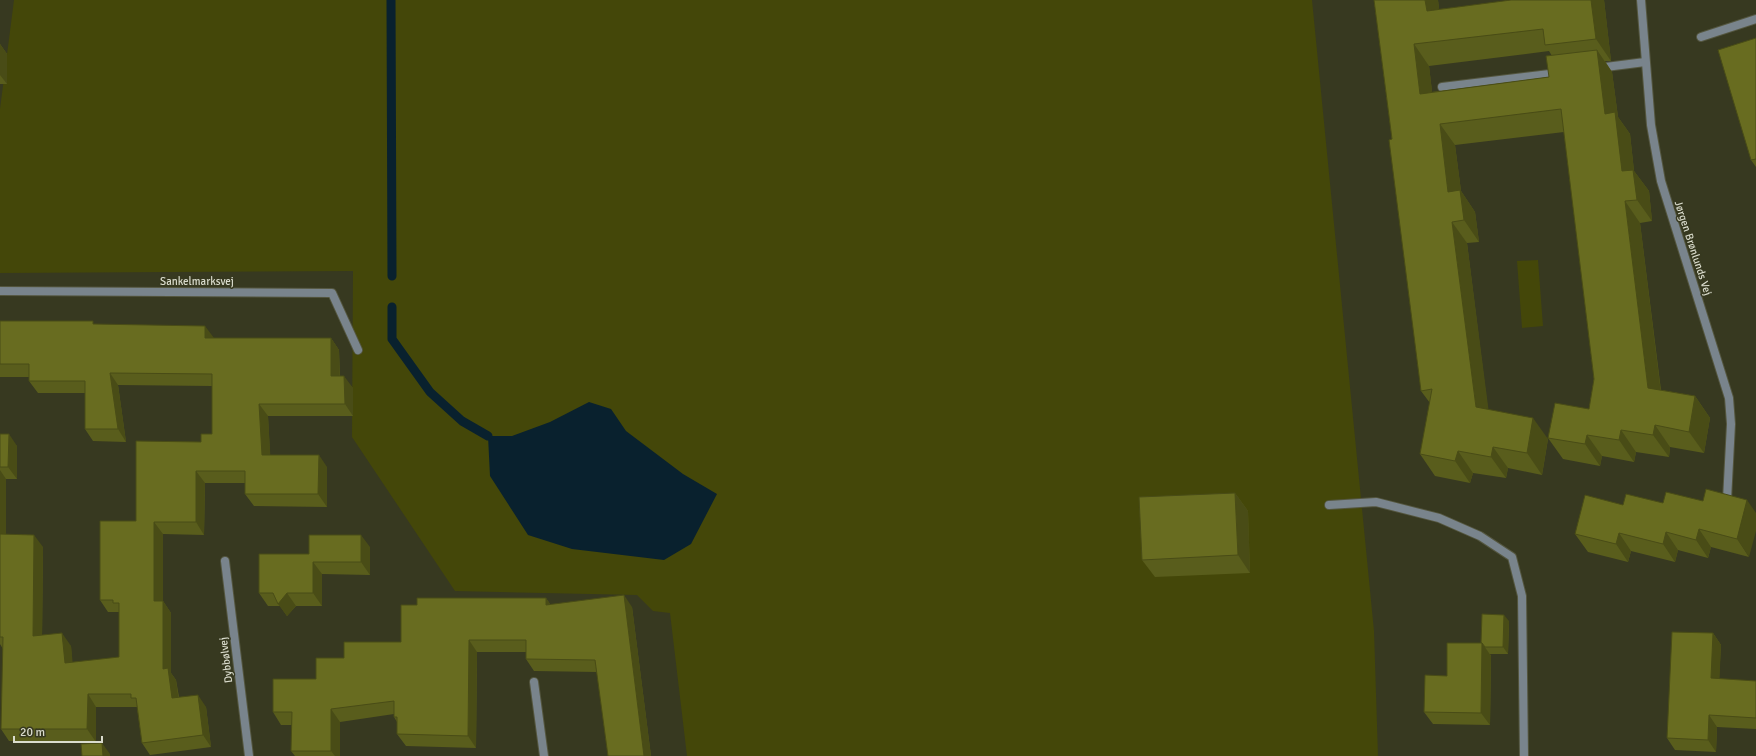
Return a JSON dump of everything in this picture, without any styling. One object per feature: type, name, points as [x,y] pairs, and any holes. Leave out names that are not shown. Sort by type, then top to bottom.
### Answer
[{"type":"street","name":"Jørgen Brønlunds Vej","points":[[1641,0],[1651,125],[1661,181],[1729,398],[1731,424],[1727,500]]},
{"type":"street","points":[[1701,38],[1756,19]]},
{"type":"street","points":[[1590,69],[1645,62]]},
{"type":"street","points":[[1442,87],[1567,72]]},
{"type":"street","name":"Sankelmarksvej","points":[[0,291],[332,293],[358,350]]},
{"type":"street","points":[[1328,505],[1376,502],[1439,518],[1480,536],[1512,557],[1522,596],[1524,756]]},
{"type":"street","name":"Dybbølvej","points":[[225,561],[249,756]]},
{"type":"street","points":[[534,682],[544,756]]},
{"type":"shaded area","points":[[14,0],[1312,0],[1374,631],[1378,756],[687,756],[670,613],[653,611],[637,595],[455,591],[352,437],[353,271],[0,273],[0,109]]},
{"type":"shaded area","points":[[1538,260],[1543,326],[1522,328],[1517,261]]},
{"type":"water","points":[[589,402],[611,409],[626,431],[683,474],[717,494],[691,544],[664,560],[572,549],[528,535],[490,476],[488,436],[512,436],[550,422]]},
{"type":"building","points":[[1374,0],[1425,0],[1427,11],[1511,0],[1591,0],[1596,39],[1545,45],[1543,29],[1414,44],[1420,94],[1549,77],[1546,56],[1597,50],[1605,114],[1615,112],[1622,171],[1633,170],[1637,200],[1625,201],[1648,388],[1695,396],[1689,432],[1655,425],[1653,435],[1621,430],[1619,440],[1587,435],[1585,444],[1548,438],[1555,403],[1589,409],[1594,379],[1561,109],[1440,124],[1448,192],[1460,190],[1464,220],[1452,222],[1476,407],[1533,418],[1527,453],[1493,447],[1491,457],[1458,451],[1455,461],[1420,454],[1432,389],[1421,391],[1389,140],[1392,139]]},
{"type":"building","points":[[1756,38],[1756,159],[1751,160],[1718,50]]},
{"type":"building","points":[[0,321],[93,321],[93,324],[205,326],[205,338],[331,338],[331,376],[344,376],[345,404],[259,404],[262,455],[319,455],[318,494],[245,494],[245,471],[196,471],[196,522],[154,522],[154,601],[163,601],[163,669],[168,668],[172,698],[198,695],[203,735],[142,743],[136,698],[131,698],[131,694],[88,694],[87,729],[1,729],[3,637],[0,637],[0,534],[34,535],[33,636],[62,633],[65,663],[119,657],[119,603],[113,603],[113,600],[100,600],[100,521],[136,521],[136,441],[201,442],[201,434],[212,434],[212,374],[110,373],[118,429],[85,429],[85,381],[29,381],[29,364],[0,364]]},
{"type":"building","points":[[0,434],[9,434],[8,467],[0,467]]},
{"type":"building","points":[[1706,489],[1747,500],[1737,539],[1699,529],[1696,540],[1666,532],[1663,544],[1619,533],[1616,544],[1575,534],[1585,495],[1623,505],[1626,494],[1663,503],[1666,492],[1703,501]]},
{"type":"building","points":[[1235,493],[1238,555],[1142,560],[1139,497]]},
{"type":"building","points":[[309,535],[361,535],[361,562],[313,562],[313,593],[287,593],[278,604],[273,593],[259,593],[259,554],[309,554]]},
{"type":"building","points":[[624,595],[644,756],[608,756],[595,660],[526,659],[526,640],[469,640],[468,736],[397,734],[397,717],[394,717],[394,701],[331,709],[331,751],[291,751],[292,712],[273,712],[273,679],[316,679],[316,658],[344,658],[344,642],[401,642],[401,605],[417,605],[417,598],[546,598],[546,605]]},
{"type":"building","points":[[1482,614],[1504,615],[1503,647],[1485,647],[1481,643]]},
{"type":"building","points":[[1672,632],[1713,633],[1711,678],[1756,681],[1756,718],[1709,715],[1708,740],[1667,738]]},
{"type":"building","points":[[1447,643],[1482,643],[1481,713],[1424,712],[1425,675],[1447,676]]},
{"type":"building","points":[[102,743],[103,756],[82,756],[81,744]]},
{"type":"waterway","points":[[391,0],[392,276]]},
{"type":"waterway","points":[[392,307],[392,339],[430,392],[462,421],[488,436]]}]
